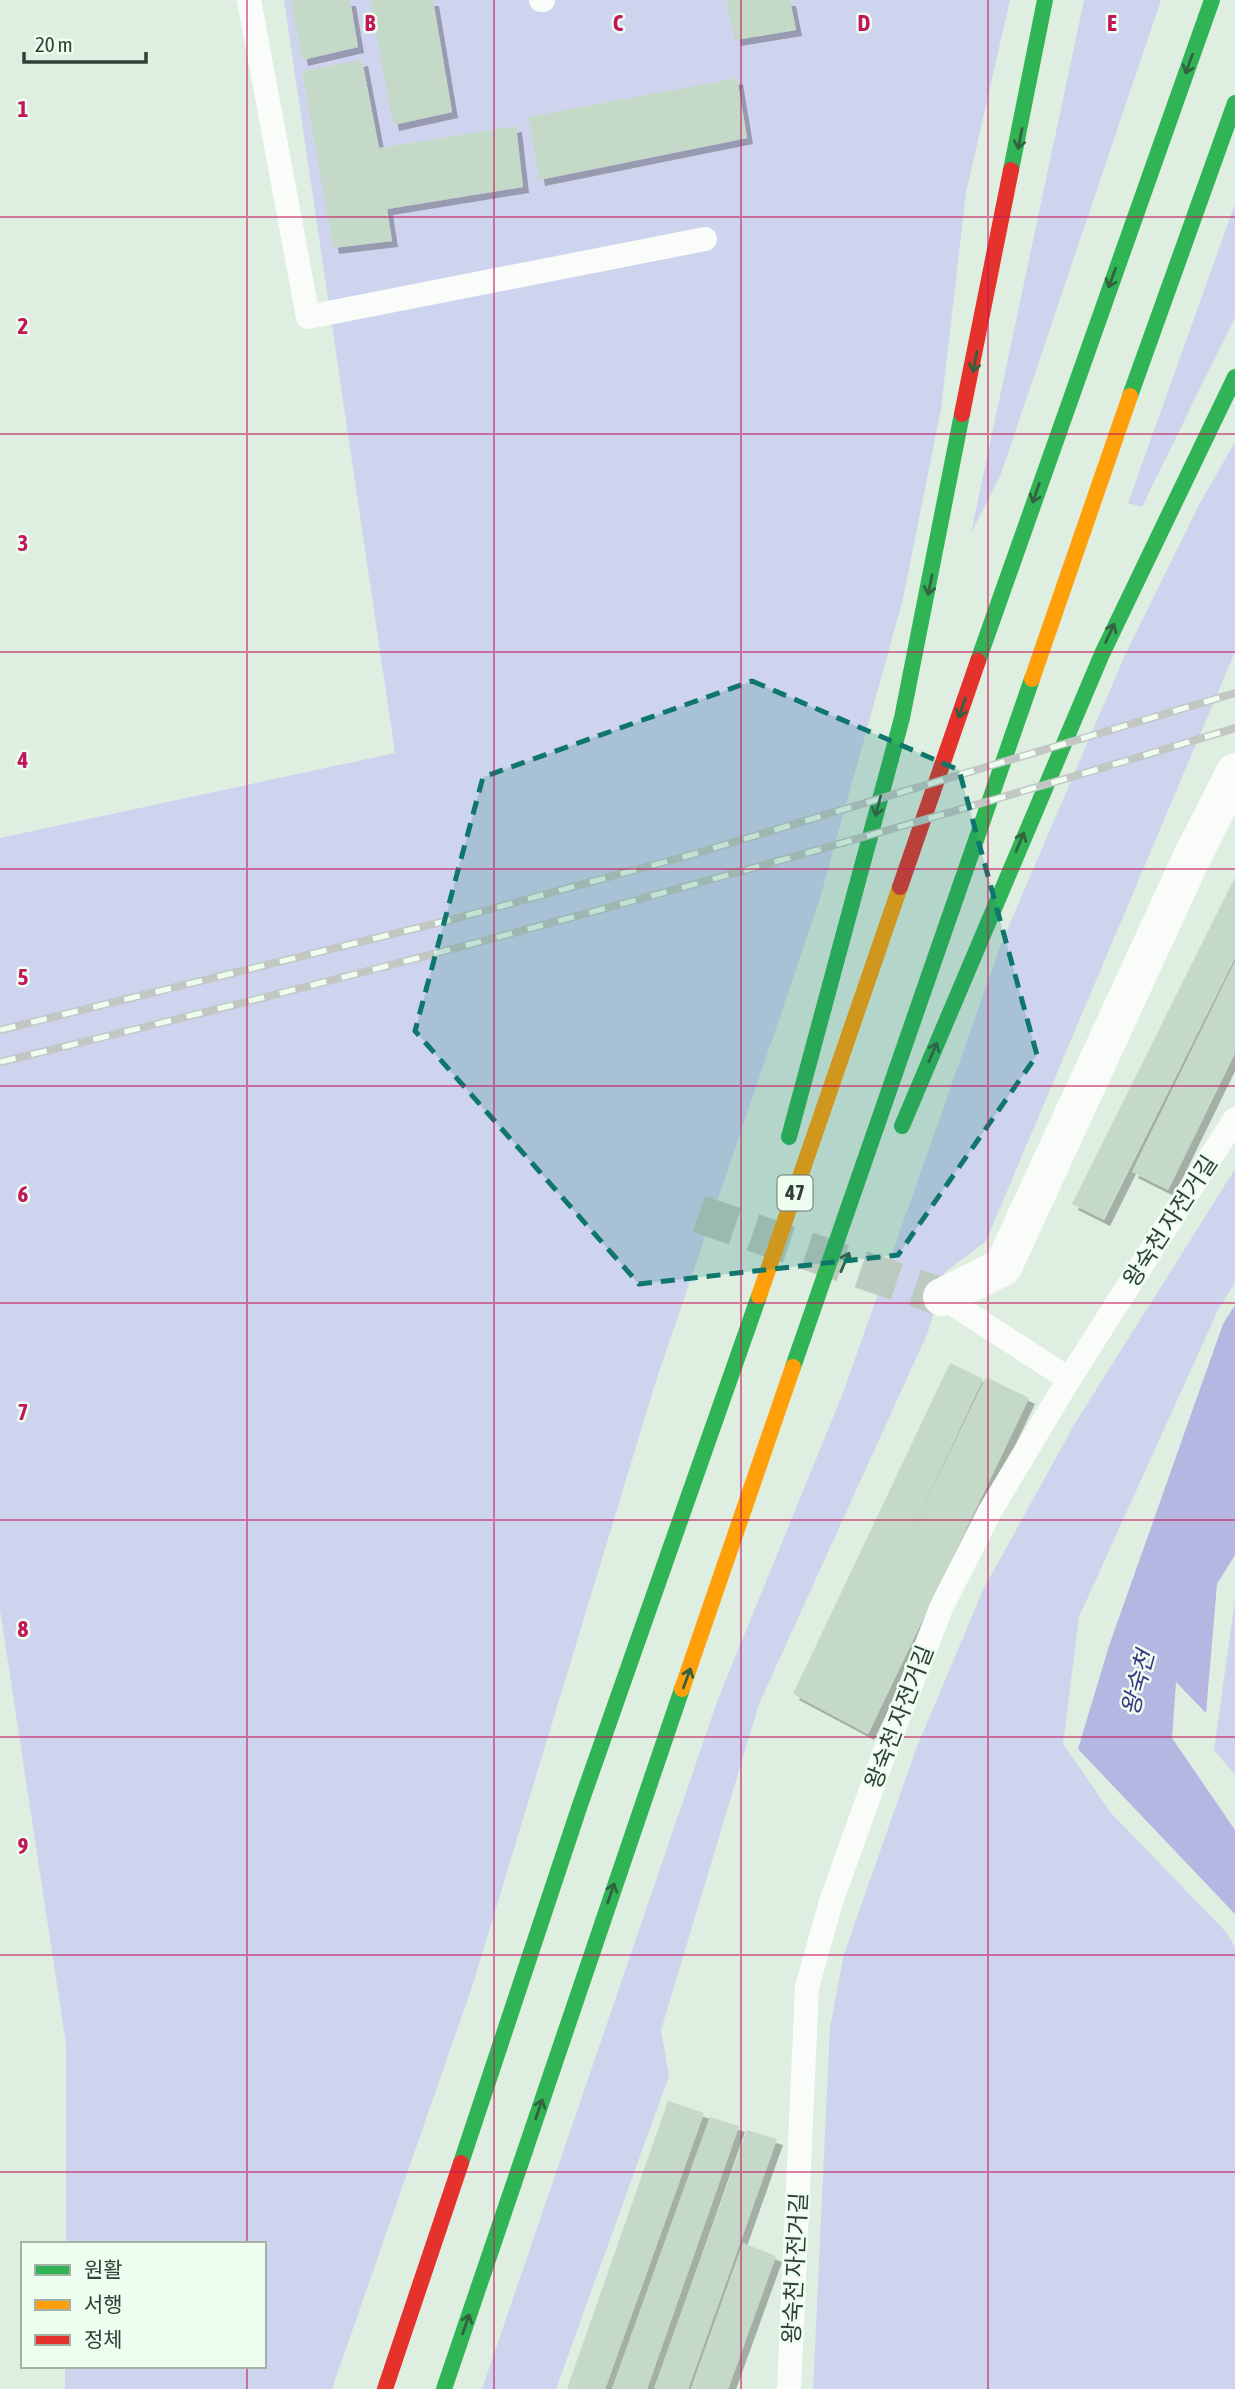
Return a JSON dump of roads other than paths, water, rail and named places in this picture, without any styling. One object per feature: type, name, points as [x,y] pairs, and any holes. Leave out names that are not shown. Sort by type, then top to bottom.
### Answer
[{"type":"highway","points":[[783,1160],[902,718],[1033,72],[1045,0]]},
{"type":"highway","points":[[1033,72],[1059,0]]},
{"type":"highway","name":"47","points":[[386,2389],[580,1805],[701,1467],[1061,421],[1212,0]]},
{"type":"highway","name":"47","points":[[444,2389],[753,1483],[1106,465],[1235,103]]},
{"type":"highway","points":[[897,1136],[1079,700],[1167,507],[1235,377]]},
{"type":"highway","points":[[701,1467],[765,1226]]},
{"type":"highway","points":[[753,1483],[860,1226]]},
{"type":"street","points":[[942,1297],[1003,1268],[1192,857],[1235,772]]},
{"type":"lane","points":[[249,0],[307,317],[705,239]]},
{"type":"lane","name":"왕숙천 자전거길","points":[[789,2389],[807,1987],[831,1902],[884,1754],[941,1608],[990,1511],[1069,1379],[1235,1119]]},
{"type":"lane","points":[[942,1297],[1069,1379]]},
{"type":"water","name":"왕숙천","points":[[1235,1305],[1235,1555],[1217,1584],[1206,1713],[1176,1682],[1172,1738],[1235,1830],[1235,1914],[1078,1749],[1109,1646],[1223,1324]]},
{"type":"tunnel","points":[[699,1214],[942,1297]]},
{"type":"railway","points":[[0,1030],[450,920],[687,856],[1235,693]]},
{"type":"railway","points":[[0,1062],[466,946],[928,819],[1235,728]]}]
